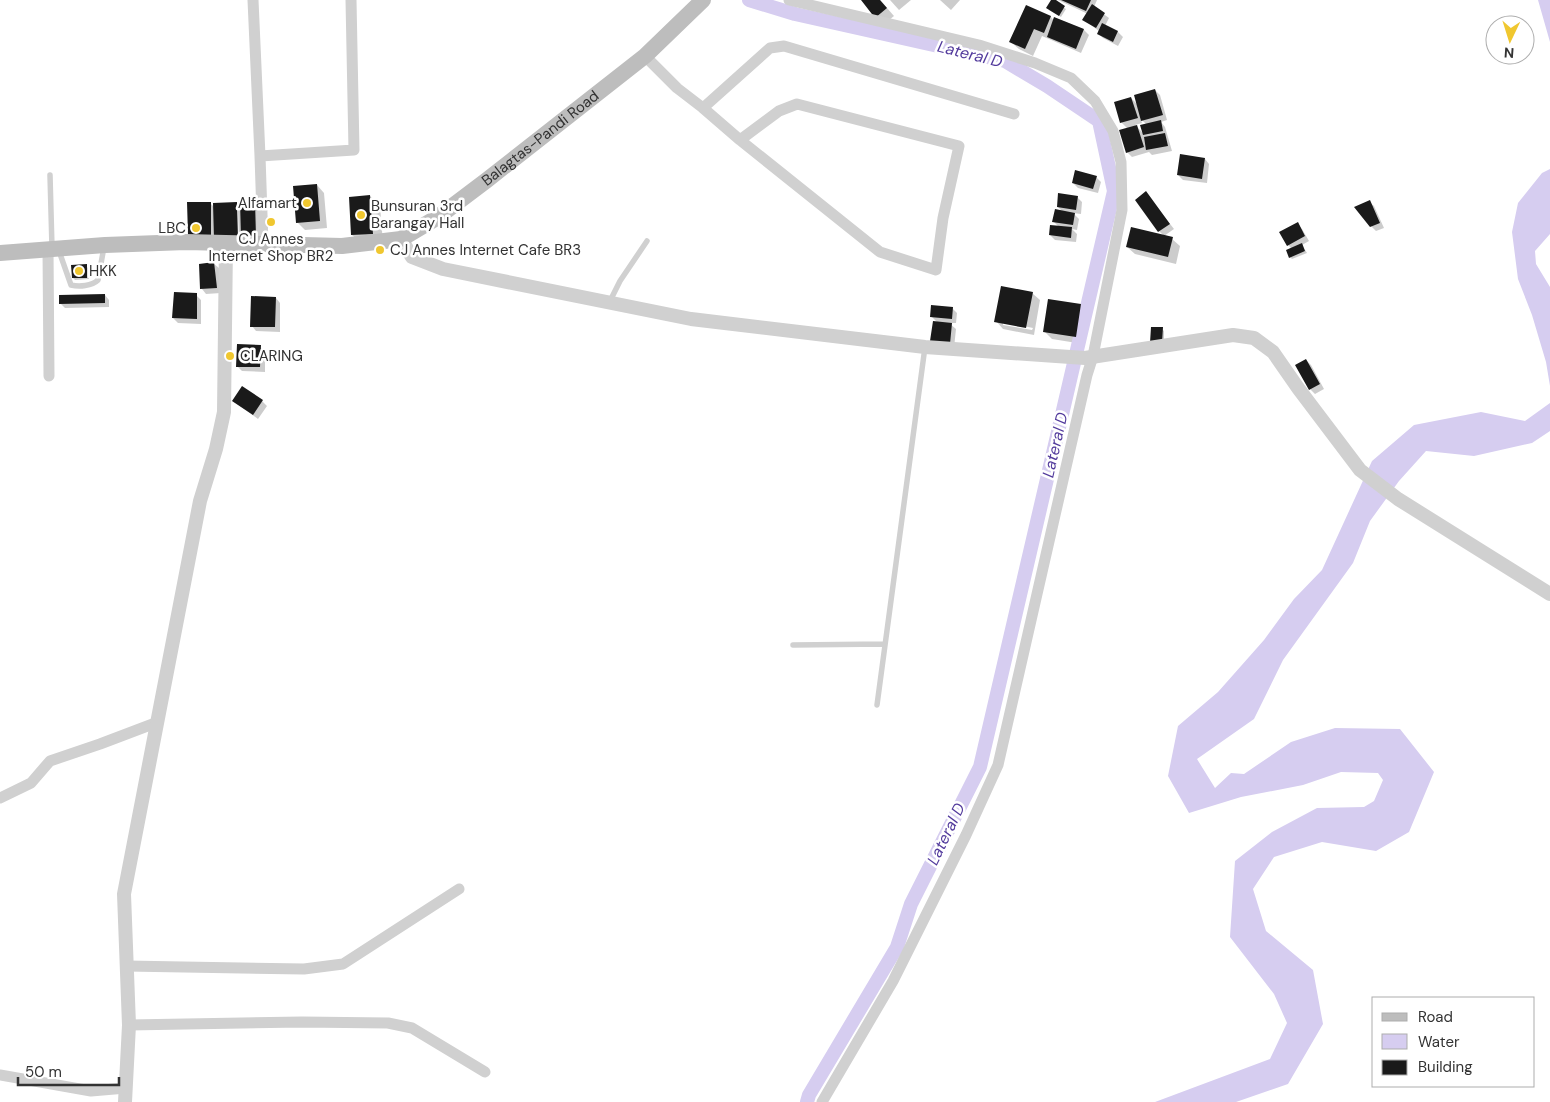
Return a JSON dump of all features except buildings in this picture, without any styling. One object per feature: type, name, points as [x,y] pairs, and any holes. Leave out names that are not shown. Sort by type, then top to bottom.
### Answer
[{"type":"main road","name":"Balagtas-Pandi Road","points":[[0,253],[105,245],[186,242],[342,246],[401,239],[445,212],[645,56],[704,0]]},
{"type":"street","points":[[252,0],[263,244]]},
{"type":"street","points":[[260,156],[354,150],[351,0]]},
{"type":"street","points":[[789,0],[979,45],[1035,63],[1071,78],[1095,101],[1113,131],[1121,162],[1122,210],[1089,357],[1087,376],[998,765],[966,835],[893,980],[822,1102]]},
{"type":"street","points":[[704,108],[770,48],[784,46],[1014,114]]},
{"type":"street","points":[[645,56],[677,88],[704,108],[740,140],[880,252],[936,270],[943,218],[959,146],[797,104],[778,111],[740,140]]},
{"type":"street","points":[[401,239],[412,257],[442,269],[691,319],[925,347],[1089,357],[1233,335],[1254,338],[1273,352],[1360,470],[1398,499],[1550,594]]},
{"type":"street","points":[[0,1075],[125,1095],[129,1025],[124,894],[133,839],[158,722],[200,501],[216,448],[224,412],[226,243]]},
{"type":"street","points":[[48,376],[53,249]]},
{"type":"street","points":[[0,798],[30,783],[50,761],[158,722]]},
{"type":"street","points":[[126,966],[304,969],[343,964],[458,889]]},
{"type":"street","points":[[129,1025],[302,1022],[388,1023],[412,1028],[485,1072]]},
{"type":"lane","points":[[50,175],[53,249],[71,285],[95,283],[98,280],[105,245]]},
{"type":"lane","points":[[609,303],[620,281],[648,241]]},
{"type":"lane","points":[[877,705],[925,347]]},
{"type":"lane","points":[[793,645],[885,644]]},
{"type":"water","points":[[1538,0],[1550,0],[1550,42]]},
{"type":"water","points":[[1550,169],[1550,234],[1535,251],[1536,264],[1550,287],[1550,386],[1546,362],[1532,315],[1518,279],[1512,232],[1518,203],[1542,173]]},
{"type":"water","points":[[1550,403],[1550,431],[1532,443],[1474,456],[1426,451],[1399,481],[1370,521],[1353,563],[1283,660],[1254,719],[1197,759],[1215,788],[1231,773],[1244,774],[1291,742],[1335,728],[1400,729],[1434,772],[1409,832],[1376,851],[1322,842],[1274,857],[1253,889],[1266,931],[1313,970],[1323,1024],[1288,1084],[1236,1102],[1155,1102],[1270,1059],[1287,1023],[1274,994],[1230,937],[1235,861],[1272,832],[1317,808],[1364,807],[1374,801],[1383,780],[1378,773],[1341,772],[1303,785],[1241,797],[1189,813],[1168,776],[1178,726],[1218,692],[1264,640],[1294,599],[1322,570],[1372,461],[1414,425],[1481,412],[1525,421]]},
{"type":"waterway","name":"Lateral D","points":[[749,0],[795,14],[1005,61],[1047,86],[1099,121],[1114,191],[980,767],[911,904],[897,947],[809,1095],[807,1102]]},
{"type":"place","name":"Alfamart","points":[[307,203]]},
{"type":"place","name":"Bunsuran 3rd Barangay Hall","points":[[361,215]]},
{"type":"place","name":"CJ Annes Internet Shop BR2","points":[[271,222]]},
{"type":"place","name":"LBC","points":[[196,228]]},
{"type":"place","name":"CJ Annes Internet Cafe BR3","points":[[380,250]]},
{"type":"place","name":"HKK","points":[[79,271]]},
{"type":"place","name":"CLARING","points":[[230,356]]}]
